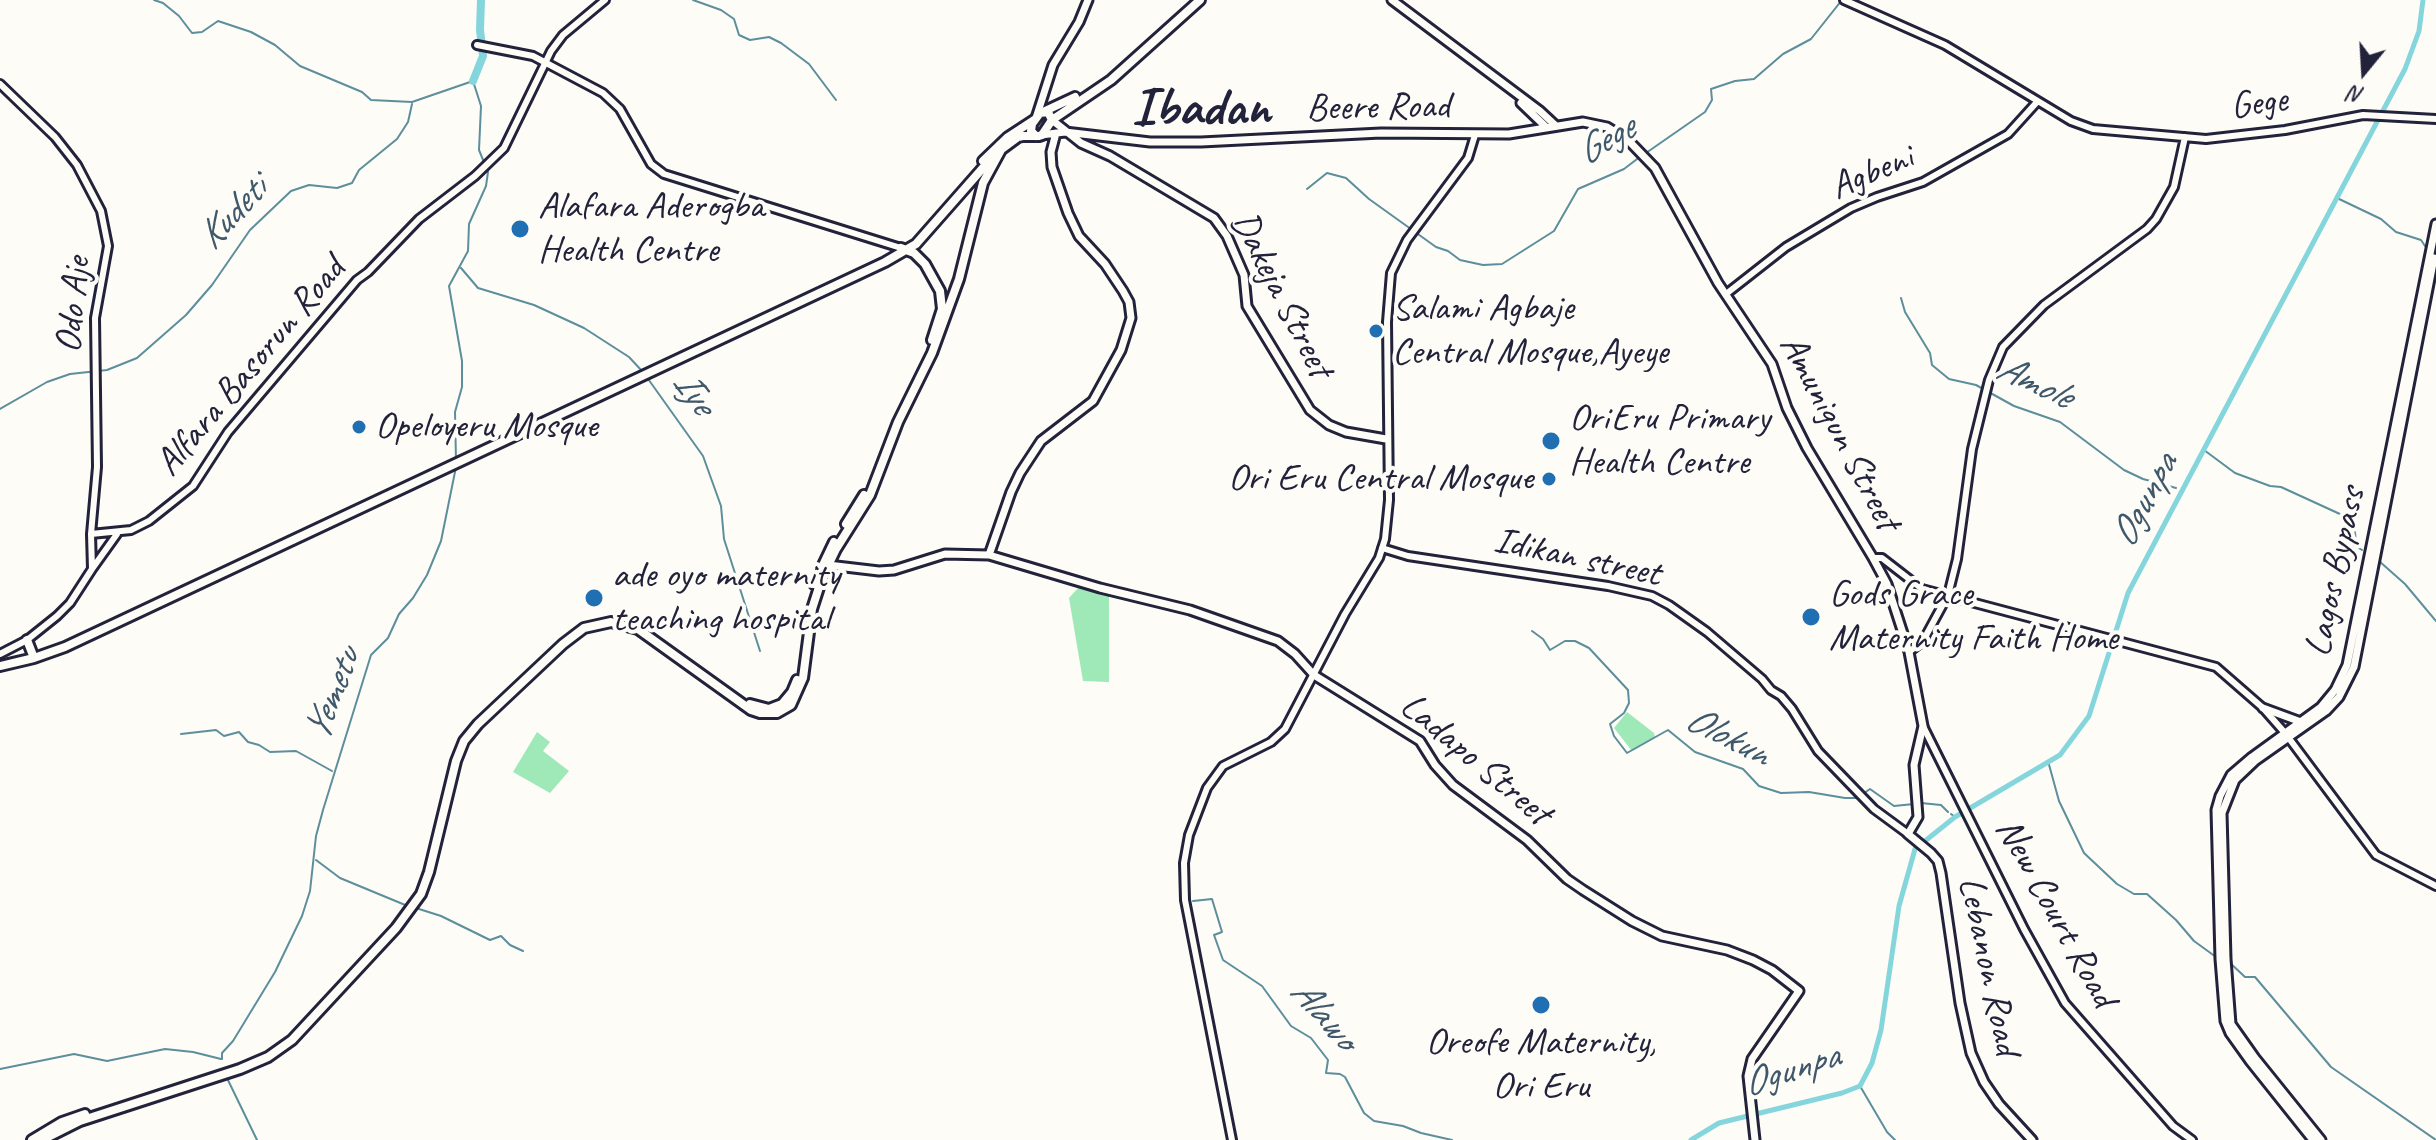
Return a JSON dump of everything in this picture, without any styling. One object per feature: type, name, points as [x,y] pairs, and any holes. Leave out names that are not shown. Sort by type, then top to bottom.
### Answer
[{"type":"highway","points":[[1131,60],[1192,0]]},
{"type":"highway","points":[[0,663],[33,656],[131,612],[904,249],[1002,146],[1036,119],[1049,115],[1131,60],[1200,0]]},
{"type":"highway","points":[[1039,136],[1049,115]]},
{"type":"highway","points":[[1036,119],[1031,128],[1039,136]]},
{"type":"highway","points":[[42,1140],[80,1121],[225,1072],[266,1054],[289,1038],[409,905],[424,875],[451,762],[461,737],[560,640],[593,619],[623,618],[642,625],[751,710],[768,714],[791,705],[800,687],[812,609],[828,565],[863,508],[894,418],[933,344],[966,257],[983,183],[1002,146],[1018,137],[1039,136]]},
{"type":"highway","points":[[904,249],[925,264],[940,291],[942,309],[933,344]]},
{"type":"highway","points":[[688,663],[750,704],[769,709],[782,704],[792,692],[798,676],[807,608],[818,572],[873,482]]},
{"type":"highway","points":[[27,640],[33,656]]},
{"type":"highway","points":[[32,1140],[75,1117],[225,1072]]},
{"type":"main road","points":[[1036,119],[1053,65],[1079,22],[1088,0]]},
{"type":"main road","points":[[1386,0],[1516,99],[1546,127]]},
{"type":"main road","points":[[1392,0],[1555,125]]},
{"type":"main road","points":[[1047,82],[1049,115],[1065,132]]},
{"type":"main road","name":"Beere Road","points":[[1065,132],[1171,143],[1381,133],[1509,134],[1583,122],[1607,127],[1628,140],[1648,160]]},
{"type":"main road","points":[[1051,152],[1039,136],[1065,132]]},
{"type":"main road","name":"Dakeja Street","points":[[1065,132],[1214,218],[1227,236],[1244,275],[1247,306],[1310,410],[1329,425],[1346,432],[1386,439]]},
{"type":"main road","points":[[989,555],[1020,473],[1041,441],[1093,401],[1121,350],[1131,318],[1129,302],[1123,291],[1105,264],[1079,236],[1068,213],[1054,177],[1051,152],[1056,133]]},
{"type":"main road","name":"Amunigun Street","points":[[1648,160],[1726,294],[1772,364],[1787,408],[1807,448],[1873,558],[1894,604],[1909,652],[1923,726],[1914,765],[1918,817],[1908,834]]},
{"type":"main road","name":"Lagos Bypass","points":[[2321,1140],[2248,1050],[2233,1028],[2229,1015],[2222,813],[2235,780],[2321,707],[2335,690],[2351,653],[2436,224]]},
{"type":"main road","name":"Lagos Bypass","points":[[2313,1140],[2238,1045],[2226,1025],[2216,810],[2231,775],[2333,704],[2354,667],[2436,249]]},
{"type":"main road","name":"Ladapo Street","points":[[828,565],[879,571],[894,570],[945,554],[989,555],[1227,622],[1278,641],[1314,675],[1412,734],[1443,775],[1460,791],[1527,840],[1567,879],[1662,936],[1740,954],[1772,970],[1799,991],[1752,1059],[1748,1076],[1755,1140]]},
{"type":"main road","points":[[2263,708],[2301,722]]},
{"type":"main road","name":"Lebanon Road","points":[[1908,834],[1938,861],[1971,1053],[1984,1082],[1999,1104],[2032,1140]]},
{"type":"street","name":"Alfara Basorun Road","points":[[91,534],[117,534],[131,530],[149,521],[193,486],[228,432],[357,280],[428,211],[475,176],[504,148],[545,61],[563,35],[605,0]]},
{"type":"street","name":"Gege","points":[[1844,0],[1945,45],[2037,102],[2093,129],[2224,138],[2378,114],[2436,119]]},
{"type":"street","points":[[477,45],[523,53],[590,85],[613,101],[644,154],[664,174],[904,249]]},
{"type":"street","name":"Odo Aje","points":[[0,84],[67,151],[89,186],[105,225],[108,246],[96,307],[97,467],[91,534],[92,569]]},
{"type":"street","name":"Agbeni","points":[[1726,294],[1786,247],[1851,208],[1923,182],[2008,134],[2037,102]]},
{"type":"street","points":[[1232,1140],[1185,900],[1186,848],[1195,818],[1214,776],[1231,759],[1279,736],[1292,718],[1382,548],[1389,500],[1386,439],[1391,273],[1407,240],[1468,158],[1475,135]]},
{"type":"street","points":[[1909,652],[1923,641],[1948,595],[1957,559],[1969,462],[1986,390],[2003,347],[2026,321],[2156,219],[2174,187],[2185,137]]},
{"type":"street","points":[[0,654],[27,640],[70,603],[117,534]]},
{"type":"street","name":"Idikan street","points":[[1382,548],[1408,556],[1608,586],[1652,596],[1707,632],[1781,696],[1818,751],[1874,809],[1908,834]]},
{"type":"street","points":[[1873,558],[1882,558],[1922,589],[2216,667],[2263,708],[2287,736],[2376,855],[2436,886]]},
{"type":"street","name":"New Court Road","points":[[1923,726],[2065,1003],[2173,1126],[2192,1140]]},
{"type":"green space","points":[[1080,586],[1109,596],[1109,682],[1083,681],[1069,598]]},
{"type":"green space","points":[[1627,712],[1655,737],[1632,751],[1614,728]]},
{"type":"green space","points":[[537,732],[550,742],[543,751],[569,771],[550,793],[513,772]]},
{"type":"waterway","name":"Yemetu","points":[[154,0],[179,16],[192,33],[202,32],[218,21],[251,32],[275,45],[300,66],[362,92],[371,100],[412,102],[473,81],[481,106],[479,150],[488,172],[486,186],[469,224],[468,251],[449,286],[462,361],[462,387],[455,412],[456,461]]},
{"type":"waterway","name":"Kudeti","points":[[473,81],[483,56],[481,0]]},
{"type":"waterway","points":[[693,0],[721,10],[734,19],[739,35],[750,40],[769,37],[781,43],[809,64],[836,100]]},
{"type":"waterway","name":"Gege","points":[[1646,153],[1705,112],[1712,100],[1711,89],[1754,79],[1783,54],[1811,39],[1842,0]]},
{"type":"waterway","name":"Ogunpa","points":[[1691,1140],[1719,1123],[1860,1086],[1872,1063],[1881,1030],[1899,906],[1915,849],[1955,817],[2060,755],[2089,716],[2128,593],[2405,69],[2419,31],[2423,0]]},
{"type":"waterway","name":"Kudeti","points":[[0,409],[47,382],[70,374],[107,370],[137,358],[186,315],[212,285],[250,230],[291,191],[309,185],[337,188],[352,183],[359,170],[397,139],[408,122],[412,104]]},
{"type":"waterway","name":"Gege","points":[[1307,189],[1327,173],[1346,178],[1369,199],[1436,247],[1460,260],[1483,265],[1502,264],[1554,231],[1578,189],[1624,169],[1641,156]]},
{"type":"waterway","points":[[2337,198],[2381,219],[2396,232],[2421,240],[2427,249]]},
{"type":"waterway","name":"Iye","points":[[461,268],[478,288],[534,305],[584,328],[629,357],[642,371]]},
{"type":"waterway","name":"Amole","points":[[1901,298],[1905,312],[1930,353],[1932,365],[1949,379],[1976,385],[2014,406],[2060,422],[2124,470],[2176,488]]},
{"type":"waterway","name":"Iye","points":[[646,376],[703,456],[721,506],[724,539],[760,651]]},
{"type":"waterway","points":[[2204,450],[2235,473],[2281,487],[2353,520],[2357,547],[2362,550]]},
{"type":"waterway","name":"Yemetu","points":[[222,1059],[222,1053],[233,1041],[275,972],[302,916],[310,891],[316,836],[371,655],[388,638],[399,614],[427,575],[441,541],[456,467]]},
{"type":"waterway","points":[[2379,561],[2405,584],[2436,621]]},
{"type":"waterway","name":"Olokun","points":[[1532,631],[1543,639],[1550,650],[1565,641],[1575,641],[1589,648],[1628,690],[1629,703],[1624,713],[1610,724],[1614,736],[1627,753],[1668,730],[1695,752],[1743,769],[1759,786],[1781,793],[1809,792],[1857,798],[1870,789],[1894,806],[1914,804]]},
{"type":"waterway","points":[[181,734],[216,730],[224,736],[239,732],[248,742],[270,752],[296,751],[332,771]]},
{"type":"waterway","points":[[2048,761],[2059,801],[2084,853],[2117,884],[2134,894],[2147,894],[2194,941],[2216,957]]},
{"type":"waterway","name":"Olokun","points":[[1921,803],[1941,805],[1948,812]]},
{"type":"waterway","name":"Olokun","points":[[1951,814],[1955,817]]},
{"type":"waterway","name":"Iye","points":[[316,860],[340,878],[410,907]]},
{"type":"waterway","name":"Alawo","points":[[1193,901],[1212,899],[1222,932],[1214,935],[1223,960],[1262,986],[1291,1026],[1311,1038],[1328,1060],[1326,1073],[1345,1077],[1364,1113],[1374,1121],[1452,1140]]},
{"type":"waterway","name":"Iye","points":[[416,908],[441,916],[490,940],[501,936],[523,951]]},
{"type":"waterway","points":[[2228,961],[2245,977],[2255,977],[2331,1067],[2436,1140]]},
{"type":"waterway","name":"Yemetu","points":[[0,1069],[74,1054],[107,1061],[165,1049],[221,1059]]},
{"type":"waterway","points":[[226,1076],[257,1140]]},
{"type":"waterway","points":[[1860,1086],[1895,1140]]},
{"type":"place","name":"Alafara Aderogba Health Centre","points":[[520,229]]},
{"type":"place","name":"Salami Agbaje Central Mosque,Ayeye","points":[[1376,331]]},
{"type":"place","name":"Opeloyeru Mosque","points":[[359,427]]},
{"type":"place","name":"OriEru Primary Health Centre","points":[[1551,441]]},
{"type":"place","name":"Ori Eru Central Mosque","points":[[1549,479]]},
{"type":"place","name":"ade oyo maternity teaching hospital","points":[[594,598]]},
{"type":"place","name":"Gods Grace Maternity Faith Home","points":[[1811,617]]},
{"type":"place","name":"Oreofe Maternity, Ori Eru","points":[[1541,1005]]},
{"type":"district","name":"Ibadan","points":[[1201,110]]}]
